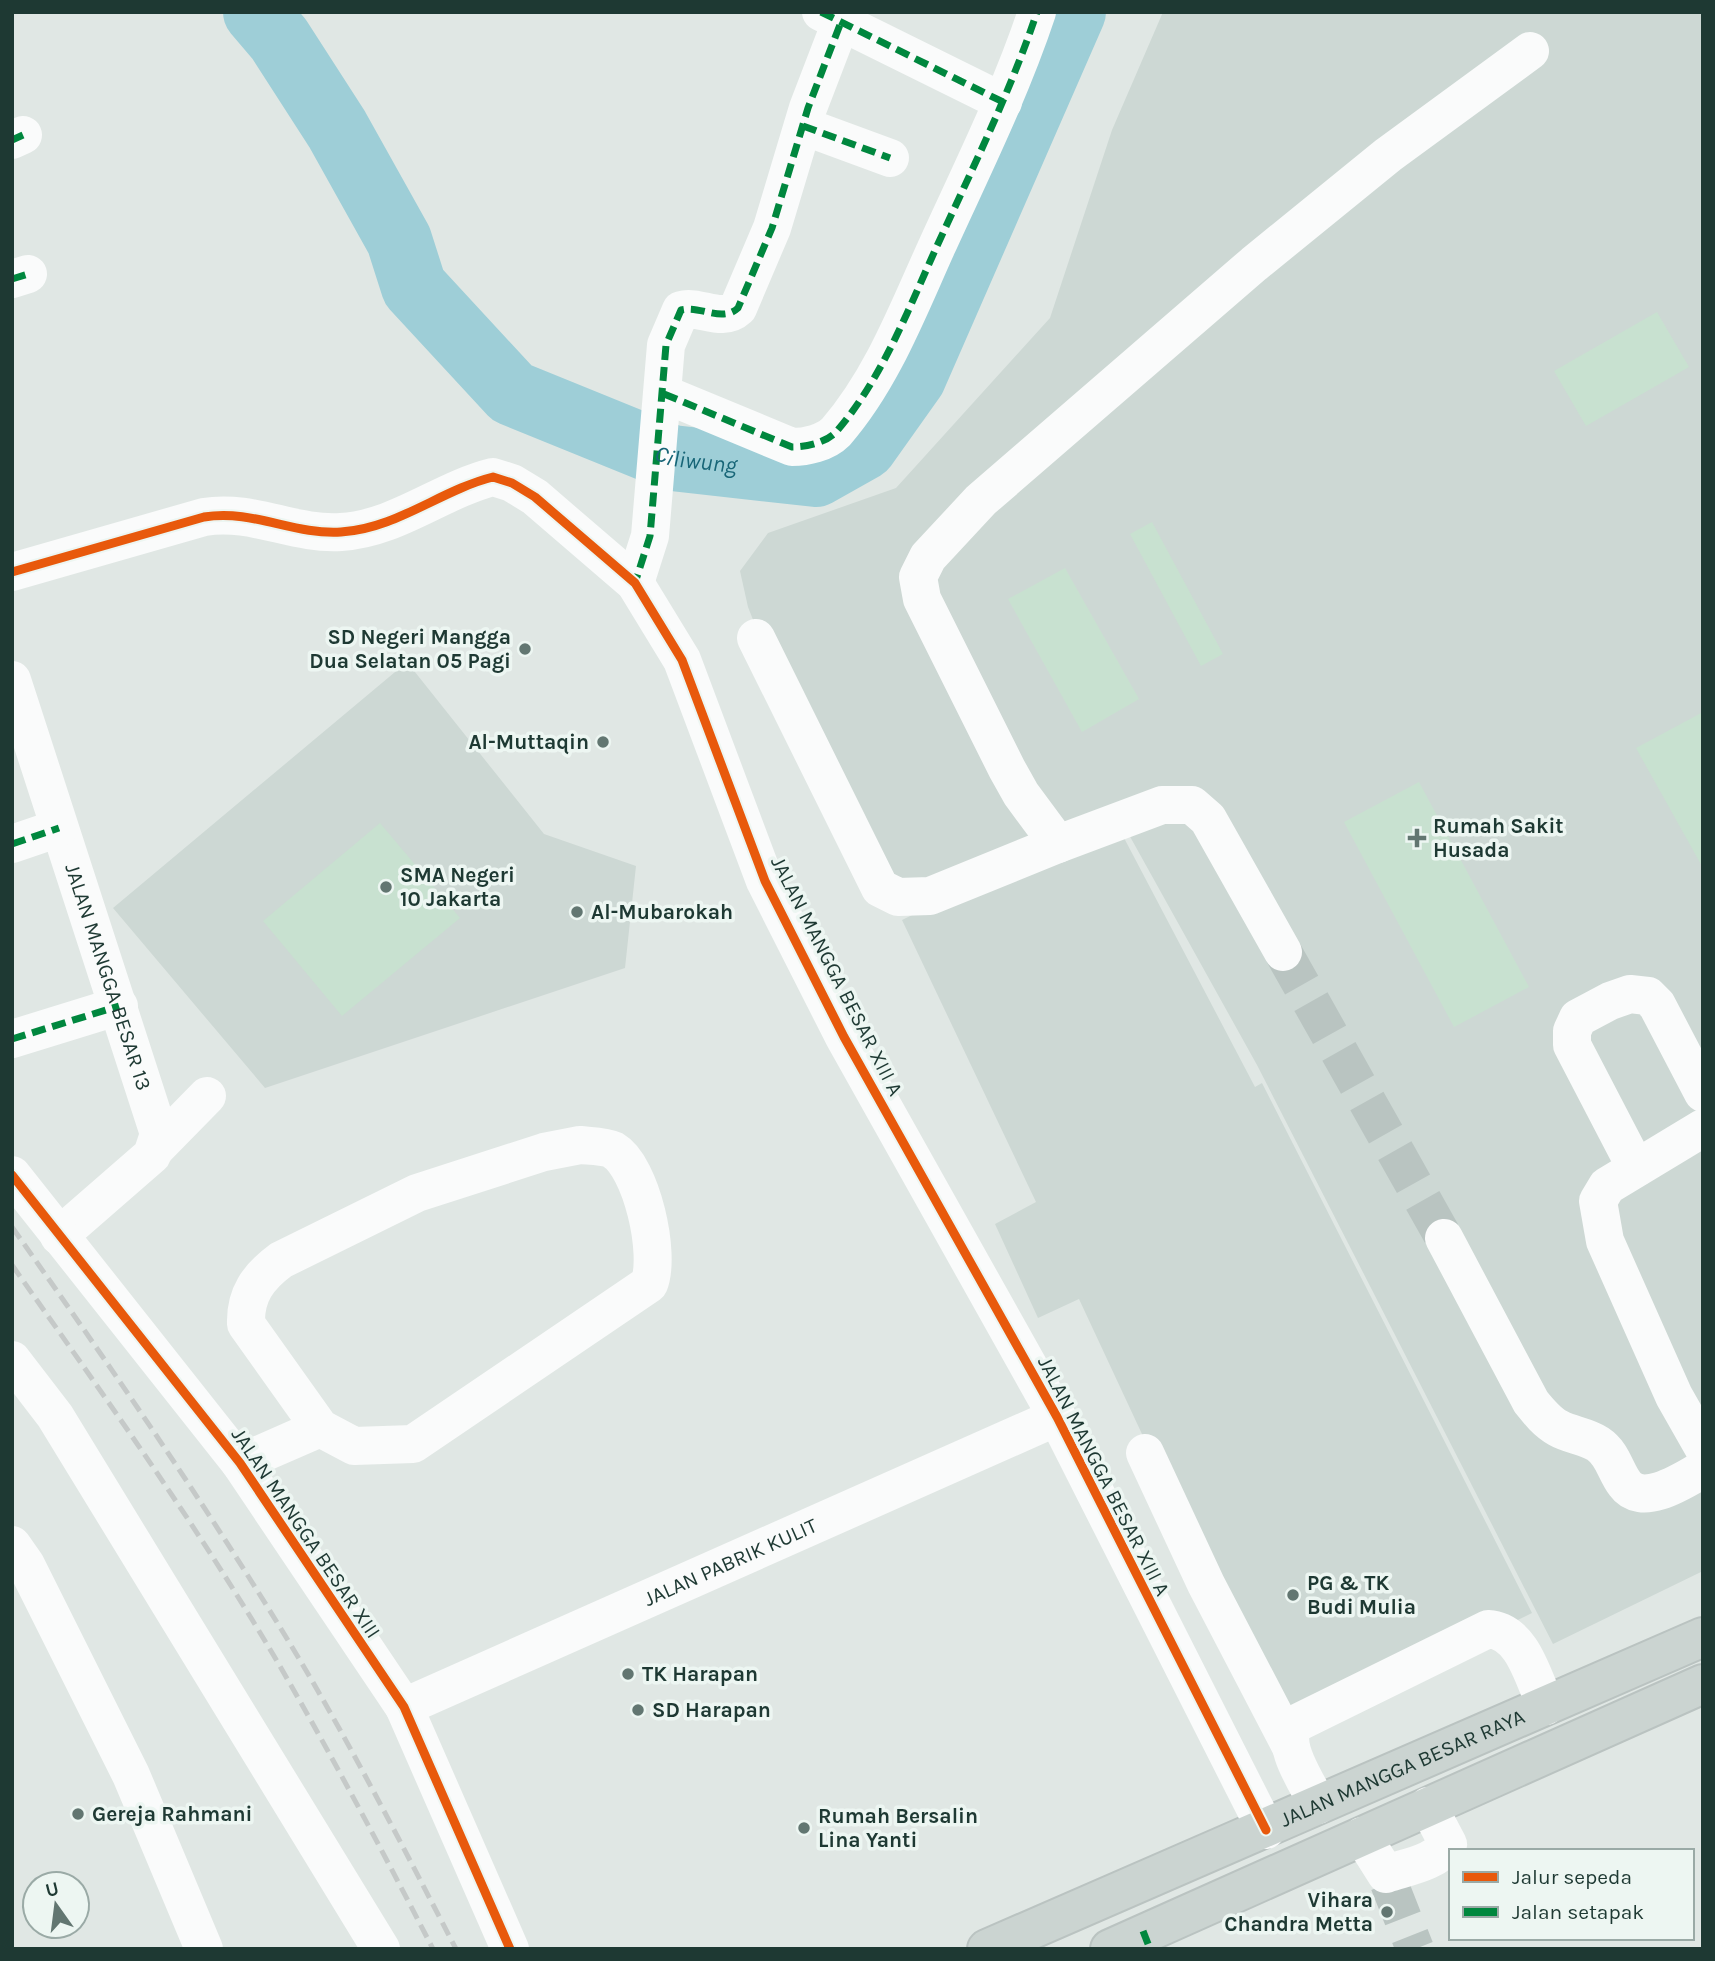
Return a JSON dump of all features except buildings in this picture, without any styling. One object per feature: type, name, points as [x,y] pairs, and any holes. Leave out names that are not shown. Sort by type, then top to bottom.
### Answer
[{"type":"main road","name":"JALAN MANGGA BESAR RAYA","points":[[987,1949],[1266,1830],[1703,1637]]},
{"type":"main road","name":"JALAN MANGGA BESAR RAYA","points":[[1110,1949],[1147,1940],[1362,1836],[1703,1684]]},
{"type":"street","points":[[664,396],[792,447],[811,445],[830,436],[870,384],[904,318],[1003,102],[1037,12]]},
{"type":"street","points":[[635,583],[650,536],[656,446],[664,396],[666,345],[679,312],[688,308],[726,315],[738,308],[772,228],[803,126],[831,17],[902,50],[944,76],[1003,102]]},
{"type":"street","points":[[1059,844],[1017,786],[922,599],[918,577],[928,557],[981,500],[1254,264],[1388,155],[1530,51]]},
{"type":"street","points":[[803,126],[890,158]]},
{"type":"street","name":"JALAN MANGGA BESAR XIII A","points":[[12,572],[204,517],[228,513],[297,528],[342,532],[403,515],[477,481],[493,477],[512,483],[534,497],[635,583],[682,660],[765,881],[838,1025],[1056,1417],[1266,1830]]},
{"type":"street","points":[[756,638],[880,888],[898,897],[930,896],[1162,805],[1192,805],[1208,819],[1283,952]]},
{"type":"street","name":"JALAN MANGGA BESAR 13","points":[[12,680],[154,1113],[159,1134],[157,1147]]},
{"type":"street","points":[[12,844],[59,828]]},
{"type":"street","points":[[1636,1168],[1573,1045],[1572,1031],[1578,1018],[1630,993],[1648,996],[1657,1005],[1703,1093]]},
{"type":"street","points":[[12,1039],[119,1006]]},
{"type":"street","points":[[59,1236],[157,1147],[207,1096]]},
{"type":"street","points":[[1444,1238],[1531,1402],[1545,1419],[1558,1429],[1599,1445],[1611,1457],[1626,1487],[1640,1494],[1655,1493],[1701,1471],[1674,1396],[1605,1241],[1598,1219],[1598,1201],[1607,1186],[1703,1128]]},
{"type":"street","points":[[580,1145],[612,1150],[625,1164],[646,1205],[653,1268],[649,1284],[413,1444],[354,1446],[320,1428],[246,1324],[245,1307],[250,1293],[266,1271],[281,1259],[417,1192],[544,1152],[580,1145]]},
{"type":"street","name":"JALAN MANGGA BESAR XIII","points":[[12,1175],[240,1463],[404,1707],[510,1949]]},
{"type":"street","points":[[12,1360],[55,1416],[381,1949]]},
{"type":"street","name":"JALAN PABRIK KULIT","points":[[404,1707],[1056,1417]]},
{"type":"street","points":[[240,1463],[320,1428]]},
{"type":"street","points":[[1145,1453],[1206,1584],[1259,1681],[1318,1805]]},
{"type":"street","points":[[12,1545],[26,1565],[131,1774],[204,1949]]},
{"type":"street","points":[[1290,1745],[1291,1730],[1296,1724],[1488,1629],[1502,1630],[1515,1640],[1546,1706]]},
{"type":"street","points":[[1362,1836],[1387,1878],[1443,1852],[1448,1844],[1428,1806]]},
{"type":"shaded area","name":"Rumah Sakit Husada","points":[[1163,12],[1703,12],[1703,1571],[1553,1644],[1257,1065],[1113,806],[894,911],[779,686],[748,607],[740,571],[768,533],[896,488],[1050,318],[1112,130]]},
{"type":"shaded area","name":"SMA Negeri 10 Jakarta","points":[[407,662],[544,834],[636,866],[625,968],[265,1088],[113,908]]},
{"type":"shaded area","points":[[1113,817],[1255,1087],[1262,1083],[1532,1613],[1291,1730],[1204,1567],[1079,1299],[1038,1318],[995,1224],[1036,1202],[902,920]]},
{"type":"green space","points":[[1657,312],[1689,367],[1586,426],[1554,371]]},
{"type":"green space","points":[[1152,522],[1223,654],[1201,666],[1130,534]]},
{"type":"green space","points":[[1065,568],[1139,699],[1082,732],[1008,599]]},
{"type":"green space","points":[[1703,712],[1703,868],[1636,748]]},
{"type":"green space","points":[[1419,782],[1529,987],[1454,1027],[1344,822]]},
{"type":"green space","points":[[380,823],[460,918],[342,1016],[263,921]]},
{"type":"waterway","name":"Ciliwung","points":[[256,12],[279,39],[337,129],[399,240],[414,287],[512,393],[672,458],[816,474],[864,447],[913,378],[1073,12]]},
{"type":"tunnel","points":[[1283,952],[1444,1238]]},
{"type":"tunnel","points":[[1389,1883],[1415,1949]]},
{"type":"railway","points":[[12,1227],[154,1432],[289,1642],[354,1755],[456,1949]]},
{"type":"railway","points":[[12,1265],[147,1458],[274,1656],[433,1949]]},
{"type":"marked path","points":[[821,12],[1003,102]]},
{"type":"marked path","points":[[664,394],[792,447],[815,444],[836,432],[881,367],[904,319],[1003,101],[1037,12]]},
{"type":"marked path","points":[[631,580],[635,583],[650,536],[666,345],[681,310],[725,314],[738,308],[772,228],[808,108],[841,22]]},
{"type":"marked path","points":[[803,126],[890,158]]},
{"type":"marked path","points":[[12,140],[23,135]]},
{"type":"marked path","points":[[12,279],[28,274]]},
{"type":"marked path","points":[[12,844],[59,828]]},
{"type":"marked path","points":[[12,1039],[119,1006]]},
{"type":"marked path","points":[[1143,1931],[1150,1949]]},
{"type":"cycle path","points":[[12,572],[204,517],[239,516],[323,532],[361,529],[400,517],[455,491],[493,477],[512,483],[535,497],[635,583],[682,660],[765,881],[844,1037],[1057,1417],[1266,1830]]},
{"type":"cycle path","points":[[12,1175],[240,1463],[404,1707],[510,1949]]},
{"type":"place","name":"SD Negeri Mangga Dua Selatan 05 Pagi","points":[[525,649]]},
{"type":"place","name":"Al-Muttaqin","points":[[603,742]]},
{"type":"place","name":"Rumah Sakit Husada","points":[[1417,838]]},
{"type":"place","name":"SMA Negeri 10 Jakarta","points":[[386,887]]},
{"type":"place","name":"Al-Mubarokah","points":[[577,912]]},
{"type":"place","name":"PG & TK Budi Mulia","points":[[1293,1595]]},
{"type":"place","name":"TK Harapan","points":[[628,1674]]},
{"type":"place","name":"SD Harapan","points":[[638,1710]]},
{"type":"place","name":"Gereja Rahmani","points":[[78,1814]]},
{"type":"place","name":"Rumah Bersalin Lina Yanti","points":[[804,1828]]},
{"type":"place","name":"Vihara Chandra Metta","points":[[1387,1912]]}]
